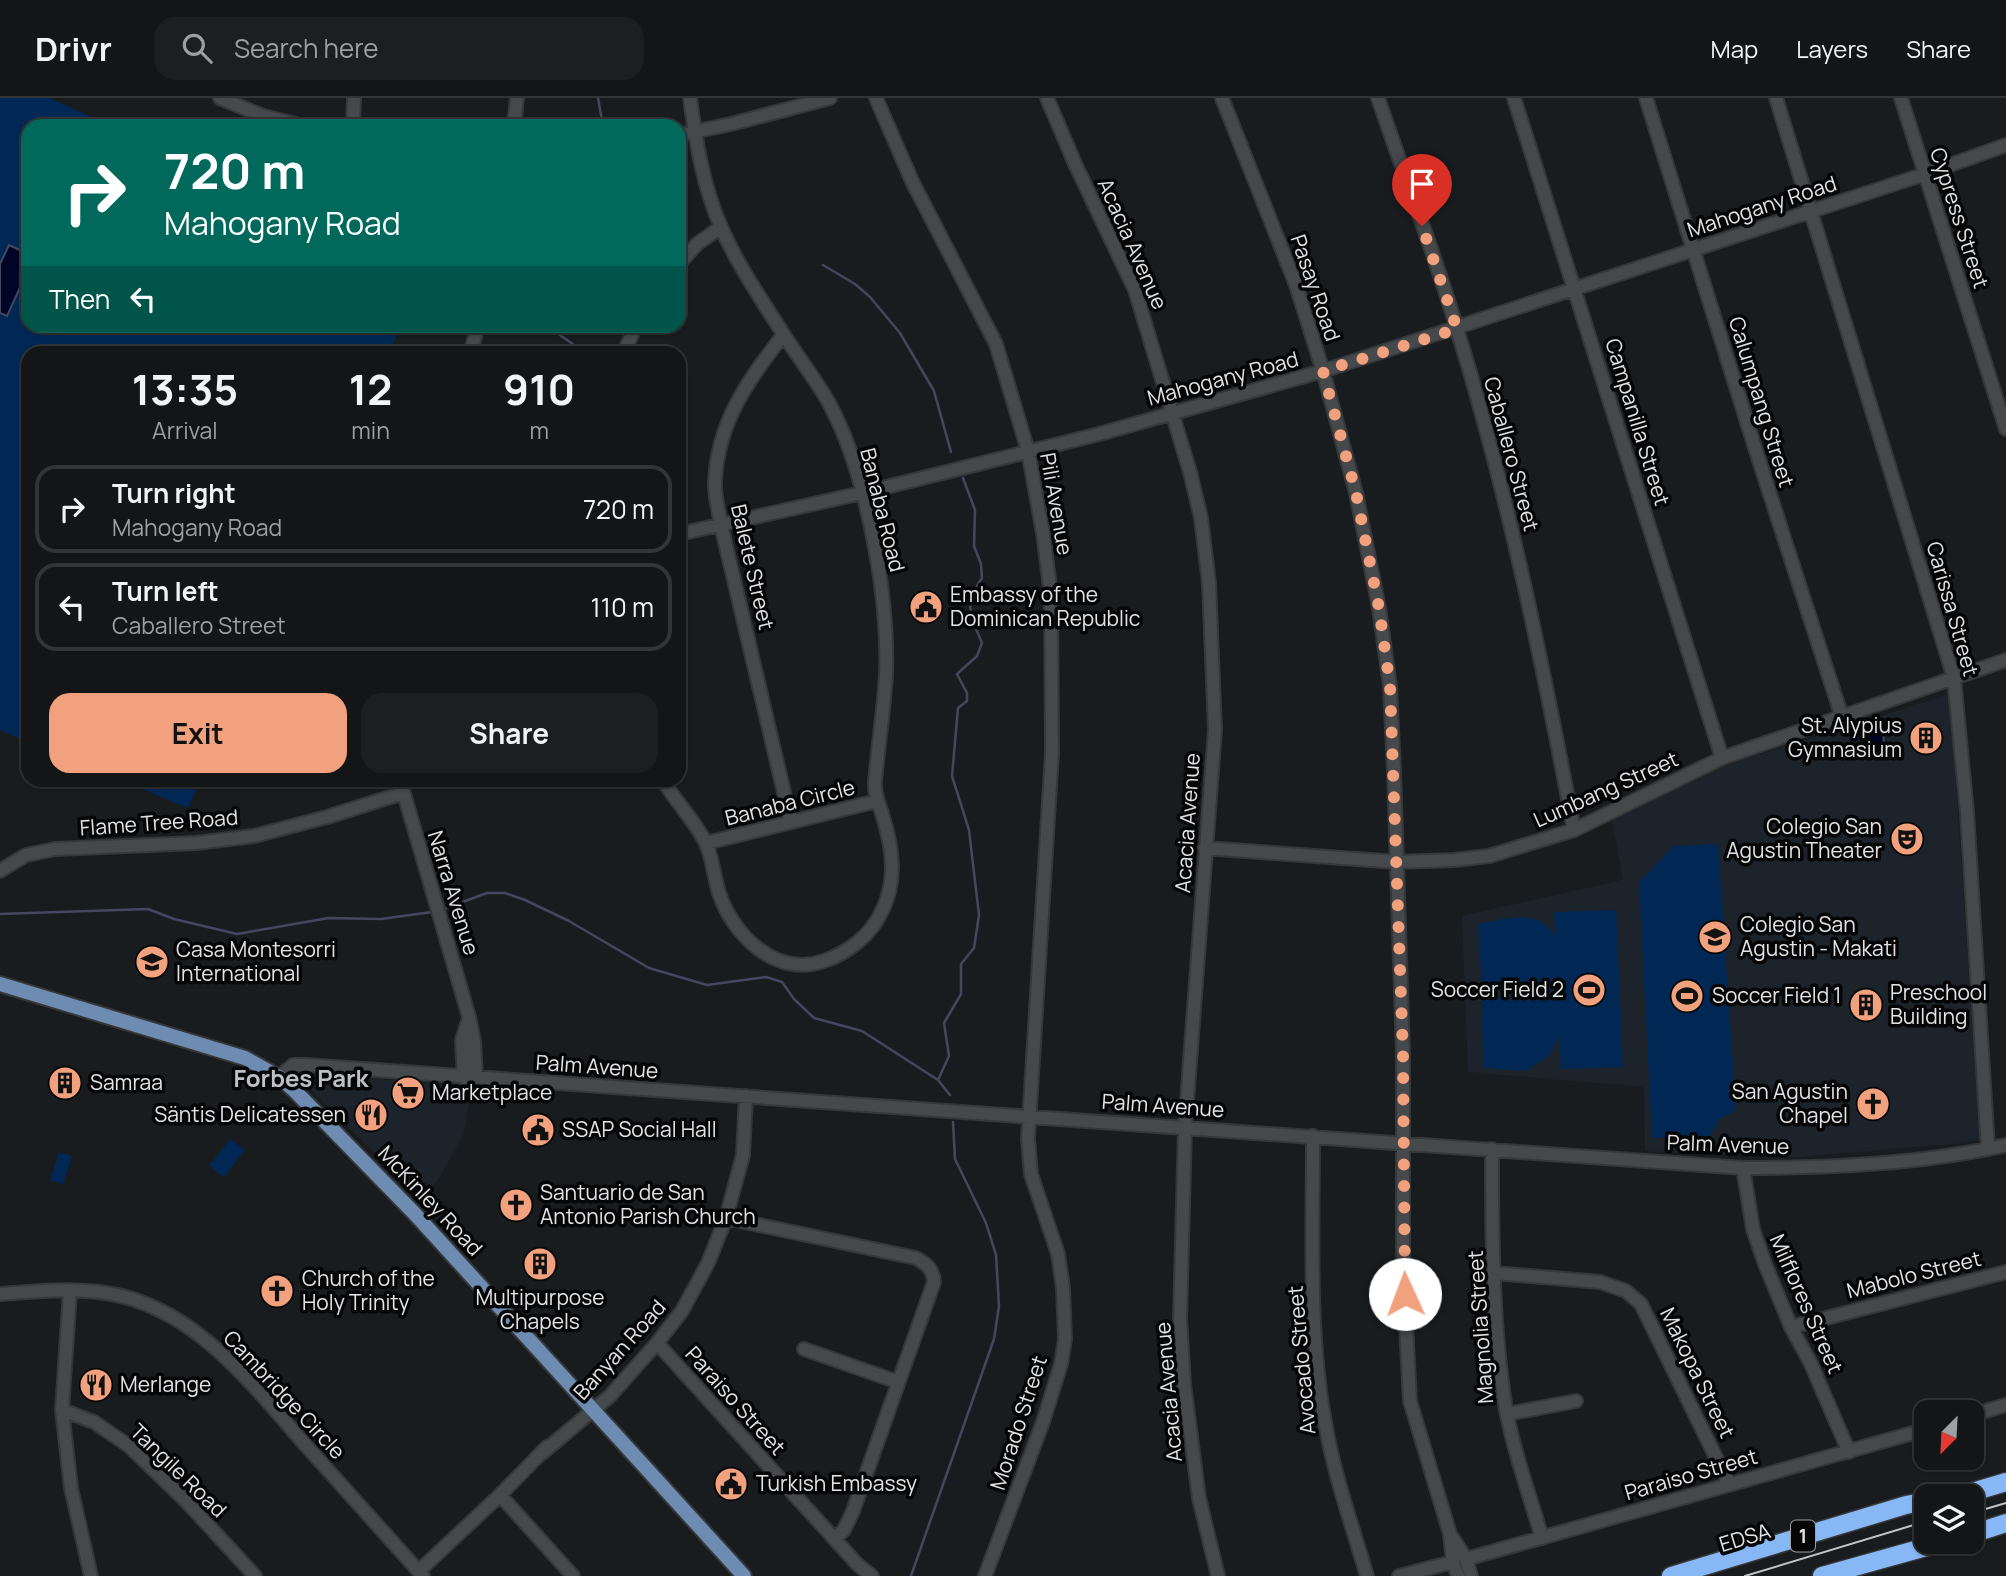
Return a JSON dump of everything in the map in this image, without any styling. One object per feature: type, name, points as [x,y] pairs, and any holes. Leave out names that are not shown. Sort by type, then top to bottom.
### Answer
[{"type":"highway","points":[[1984,1489],[2006,1482]]},
{"type":"highway","name":"1","points":[[1681,1575],[1914,1504]]},
{"type":"highway","name":"EDSA","points":[[1681,1575],[1914,1510]]},
{"type":"highway","points":[[1984,1530],[2006,1523]]},
{"type":"highway","name":"1","points":[[1822,1576],[1914,1550]]},
{"type":"highway","points":[[1856,1576],[1925,1554]]},
{"type":"main road","name":"McKinley Road","points":[[0,984],[245,1058],[279,1077],[415,1214],[744,1576]]},
{"type":"street","points":[[220,98],[275,119]]},
{"type":"street","points":[[353,119],[354,98]]},
{"type":"street","points":[[515,119],[517,98]]},
{"type":"street","name":"Banaba Road","points":[[690,98],[694,132],[710,200],[721,227],[783,335],[830,405],[855,465],[880,579],[885,630],[883,721],[874,785],[877,801]]},
{"type":"street","points":[[686,134],[830,98]]},
{"type":"street","name":"Pili Avenue","points":[[876,98],[912,181],[996,344],[1028,451],[1043,533],[1051,595],[1051,767],[1029,1115]]},
{"type":"street","name":"Acacia Avenue","points":[[1047,98],[1135,290],[1174,412],[1201,519],[1209,583],[1214,730],[1185,1128],[1180,1319],[1184,1384],[1199,1498],[1218,1576]]},
{"type":"street","name":"Pasay Road","points":[[1222,98],[1296,285],[1323,371],[1351,470],[1379,608],[1390,686],[1397,862],[1403,1054],[1403,1267],[1409,1375],[1413,1409],[1450,1534],[1460,1560],[1471,1576]]},
{"type":"street","name":"Caballero Street","points":[[1378,98],[1457,329],[1524,577],[1574,830]]},
{"type":"street","name":"Campanilla Street","points":[[1514,98],[1722,758]]},
{"type":"street","name":"Calumpang Street","points":[[1646,98],[1842,717]]},
{"type":"street","name":"Carissa Street","points":[[1776,98],[1954,678],[1967,812],[1988,1149]]},
{"type":"street","name":"Cypress Street","points":[[1901,98],[2006,429]]},
{"type":"street","name":"Mahogany Road","points":[[686,532],[862,493],[1099,434],[1323,371],[1457,329],[2006,145]]},
{"type":"street","points":[[686,256],[697,244],[721,227]]},
{"type":"street","name":"Balete Street","points":[[783,335],[747,383],[724,428],[715,484],[721,525],[792,822]]},
{"type":"street","name":"Lumbang Street","points":[[1205,848],[1397,862],[1489,856],[1574,830],[1722,758],[2006,660]]},
{"type":"street","name":"Flame Tree Road","points":[[0,870],[26,855],[55,849],[195,844],[254,836],[327,817],[402,787]]},
{"type":"street","name":"Narra Avenue","points":[[402,787],[469,1017],[474,1041],[470,1078]]},
{"type":"street","points":[[668,787],[706,843]]},
{"type":"street","name":"Banaba Circle","points":[[877,801],[890,842],[893,868],[887,902],[879,917],[861,939],[846,951],[814,965],[778,961],[761,952],[741,934],[729,915],[720,894],[706,843],[877,801]]},
{"type":"street","name":"Palm Avenue","points":[[279,1077],[293,1065],[1029,1115],[1743,1168],[1814,1167],[1899,1161],[2006,1145]]},
{"type":"street","points":[[295,1091],[295,1079],[301,1073],[317,1067]]},
{"type":"street","name":"Banyan Road","points":[[421,1573],[549,1444],[610,1396],[682,1311],[708,1263],[726,1218],[743,1155],[746,1096]]},
{"type":"street","name":"Morado Street","points":[[985,1576],[1043,1422],[1061,1364],[1065,1339],[1063,1288],[1058,1254],[1029,1165],[1029,1115]]},
{"type":"street","name":"Avocado Street","points":[[1313,1136],[1316,1337],[1324,1421],[1367,1576]]},
{"type":"street","name":"Magnolia Street","points":[[1493,1149],[1492,1210],[1500,1369],[1507,1414],[1542,1538]]},
{"type":"street","name":"Milflores Street","points":[[1743,1168],[1753,1229],[1791,1327],[1811,1364],[1849,1452]]},
{"type":"street","points":[[726,1218],[916,1258],[928,1265],[934,1274],[934,1282],[853,1511],[844,1530],[835,1538]]},
{"type":"street","name":"Mabolo Street","points":[[1791,1327],[2006,1272]]},
{"type":"street","name":"Makopa Street","points":[[1495,1273],[1601,1282],[1626,1291],[1641,1304],[1729,1484]]},
{"type":"street","points":[[70,1291],[62,1410],[71,1488],[91,1576]]},
{"type":"street","name":"Cambridge Circle","points":[[0,1294],[70,1291],[108,1293],[146,1305],[182,1323],[228,1358],[421,1573]]},
{"type":"street","name":"Paraiso Street","points":[[657,1343],[872,1576]]},
{"type":"street","points":[[804,1349],[898,1382]]},
{"type":"street","points":[[1507,1414],[1576,1401]]},
{"type":"street","points":[[1984,1411],[2006,1405]]},
{"type":"street","name":"Tangile Road","points":[[62,1410],[94,1422],[129,1446],[186,1501],[255,1576]]},
{"type":"street","name":"Paraiso Street","points":[[1399,1576],[1914,1433]]},
{"type":"street","points":[[500,1495],[573,1576]]},
{"type":"street","name":"Pasay Road","points":[[1458,1576],[1460,1560]]},
{"type":"shaded area","points":[[0,98],[50,98],[96,119],[21,119],[21,333],[398,333],[392,346],[21,346],[21,739],[0,730]]},
{"type":"shaded area","points":[[9,245],[21,251],[21,285],[7,316],[0,313],[0,264]]},
{"type":"shaded area","name":"Colegio San Agustin - Makati","points":[[1950,694],[1980,1140],[1798,1157],[1645,1151],[1644,1087],[1468,1072],[1462,916],[1623,880],[1612,820],[1726,765]]},
{"type":"shaded area","points":[[1883,728],[1884,747],[1863,748],[1862,729]]},
{"type":"shaded area","points":[[137,787],[197,787],[188,808]]},
{"type":"shaded area","name":"Soccer Field 1","points":[[1718,844],[1736,1110],[1719,1119],[1710,1136],[1652,1138],[1639,882],[1674,846]]},
{"type":"shaded area","points":[[1616,910],[1623,1067],[1561,1069],[1559,1037],[1549,1056],[1526,1071],[1483,1068],[1482,997],[1558,998],[1557,991],[1482,990],[1478,924],[1510,918],[1531,918],[1548,927],[1555,936],[1554,912]]},
{"type":"shaded area","points":[[314,1074],[472,1086],[464,1133],[442,1174],[422,1200],[307,1086]]},
{"type":"shaded area","points":[[230,1139],[245,1150],[224,1177],[209,1166]]},
{"type":"shaded area","points":[[59,1152],[72,1156],[63,1184],[50,1180]]},
{"type":"waterway","points":[[598,98],[602,119]]},
{"type":"waterway","points":[[823,265],[855,284],[870,297],[900,333],[934,391],[951,452]]},
{"type":"waterway","points":[[557,333],[576,346]]},
{"type":"waterway","points":[[938,1080],[949,1056],[944,1023],[961,994],[961,964],[974,948],[979,915],[969,830],[952,776],[958,708],[967,701],[967,693],[957,674],[977,656],[982,643],[970,610],[972,595],[982,578],[981,564],[974,546],[975,510],[963,478]]},
{"type":"waterway","points":[[441,910],[487,893],[505,893],[569,921],[649,968],[707,985],[766,977],[782,982],[794,999],[814,1018],[862,1031],[938,1080],[950,1095]]},
{"type":"waterway","points":[[0,914],[148,909],[174,919],[237,934],[329,918],[381,919],[432,912]]},
{"type":"waterway","points":[[911,1576],[994,1339],[999,1306],[996,1255],[986,1223],[955,1159],[953,1122]]},
{"type":"tram line","points":[[1984,1509],[2006,1503]]},
{"type":"tram line","points":[[1745,1576],[1914,1525]]},
{"type":"place","name":"Embassy of the Dominican Republic","points":[[926,607]]},
{"type":"place","name":"St. Alypius Gymnasium","points":[[1926,738]]},
{"type":"place","name":"Colegio San Agustin Theater","points":[[1907,839]]},
{"type":"place","name":"Colegio San Agustin - Makati","points":[[1715,937]]},
{"type":"place","name":"Casa Montesorri International","points":[[152,962]]},
{"type":"place","name":"Soccer Field 2","points":[[1589,990]]},
{"type":"place","name":"Soccer Field 1","points":[[1687,996]]},
{"type":"place","name":"Preschool Building","points":[[1866,1005]]},
{"type":"place","name":"Samraa","points":[[65,1083]]},
{"type":"place","name":"Marketplace","points":[[408,1093]]},
{"type":"place","name":"San Agustin Chapel","points":[[1873,1104]]},
{"type":"place","name":"Säntis Delicatessen","points":[[371,1115]]},
{"type":"place","name":"SSAP Social Hall","points":[[538,1130]]},
{"type":"place","name":"Santuario de San Antonio Parish Church","points":[[516,1205]]},
{"type":"place","name":"Multipurpose Chapels","points":[[540,1264]]},
{"type":"place","name":"Church of the Holy Trinity","points":[[277,1291]]},
{"type":"place","name":"Merlange","points":[[96,1385]]},
{"type":"place","name":"Turkish Embassy","points":[[731,1484]]},
{"type":"district","name":"Forbes Park","points":[[301,1079]]},
{"type":"route","points":[[1405,1294],[1403,1054],[1390,686],[1379,608],[1356,493],[1323,371],[1457,329],[1422,226]]}]
